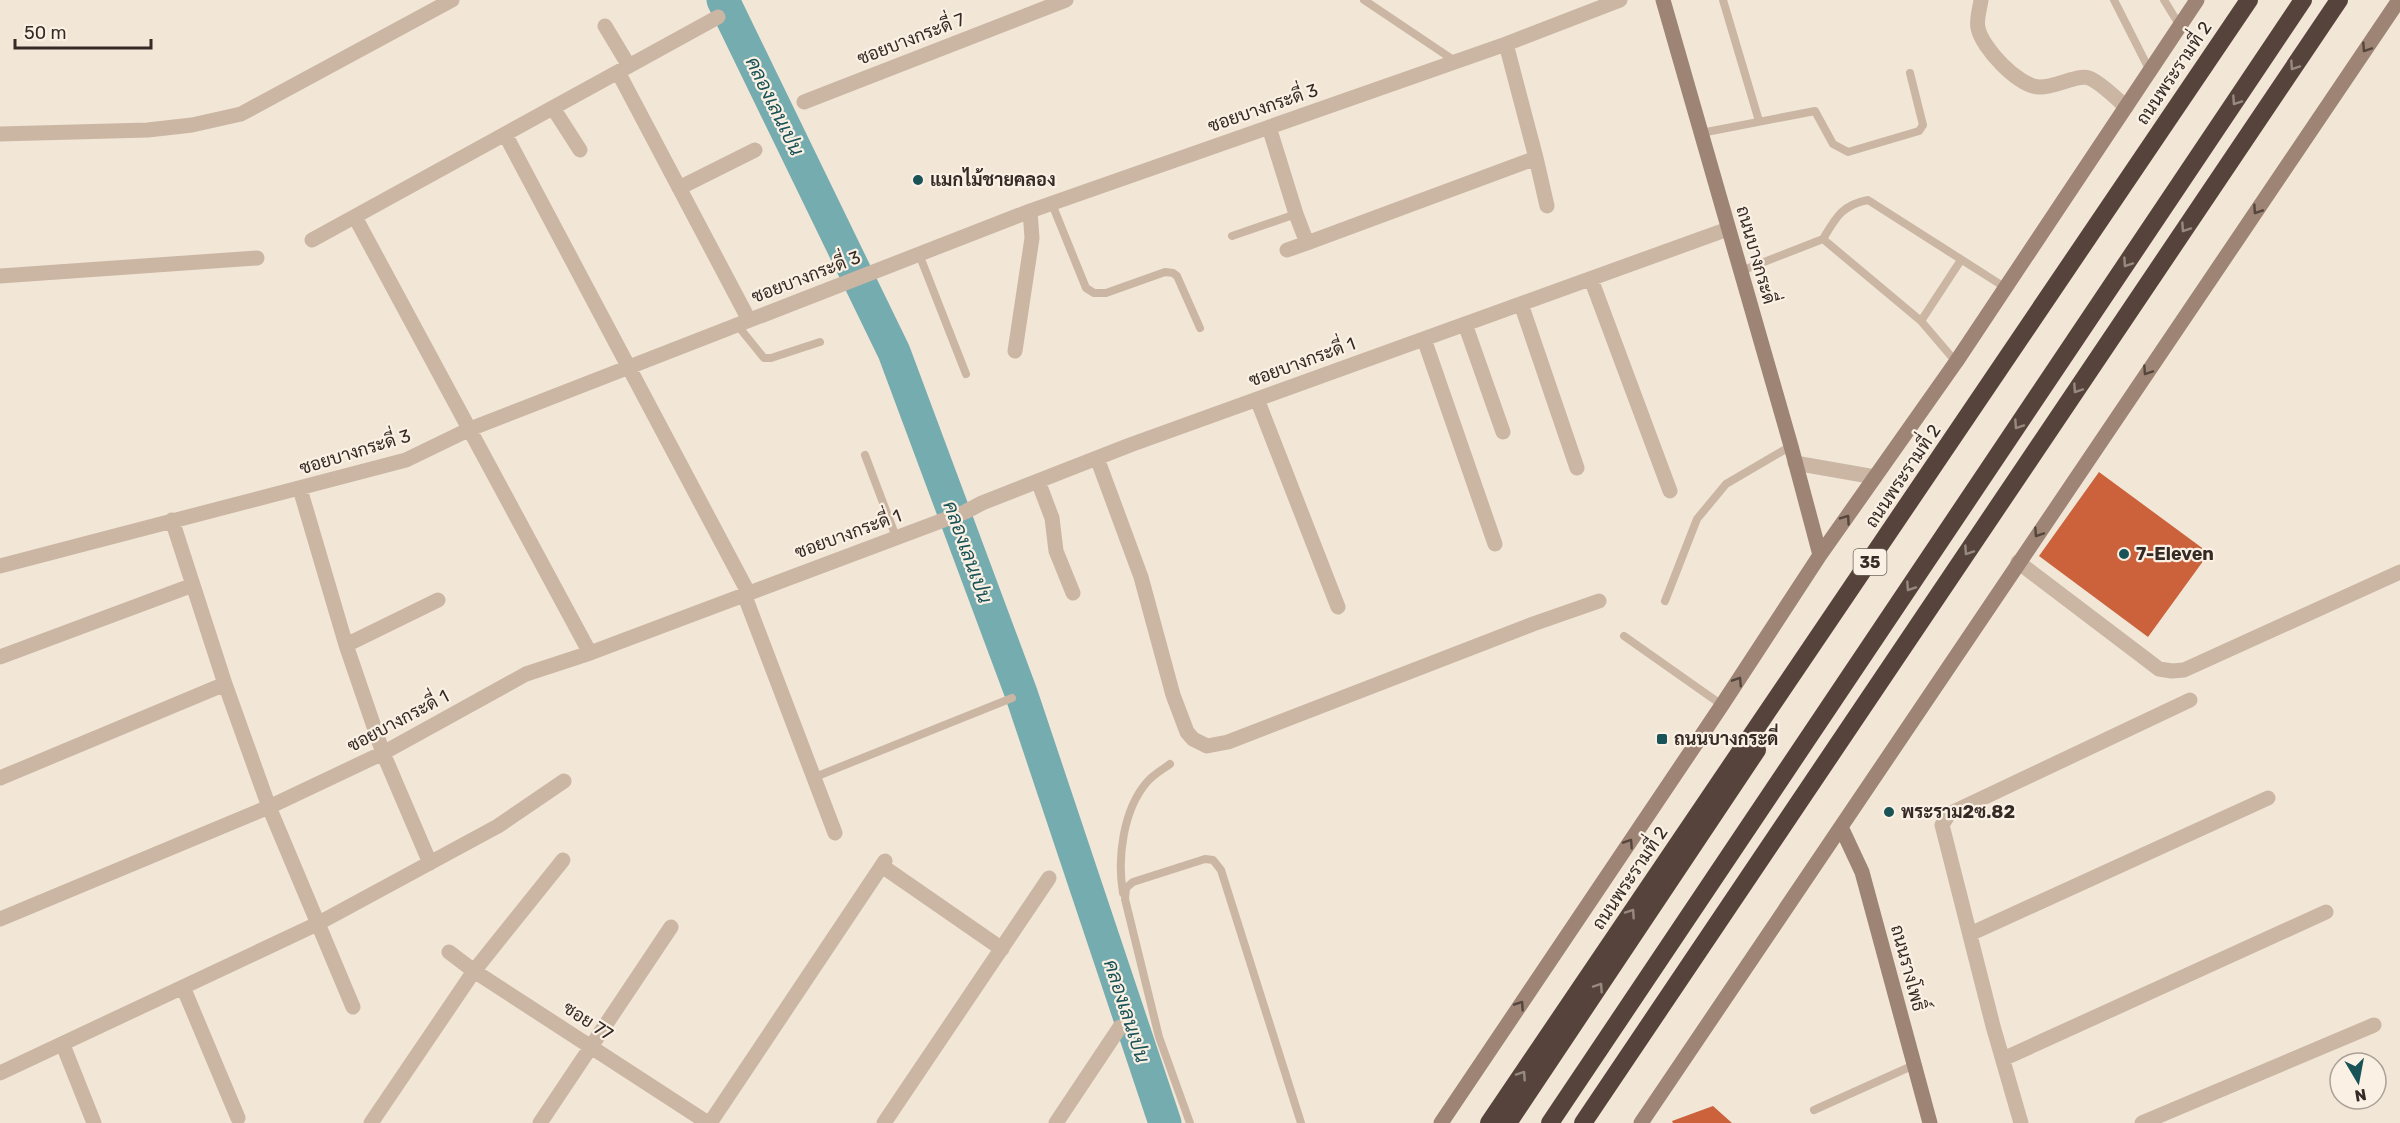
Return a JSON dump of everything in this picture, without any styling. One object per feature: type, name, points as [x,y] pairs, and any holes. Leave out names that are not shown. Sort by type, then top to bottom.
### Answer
[{"type":"highway","name":"ถนนพระรามที่ 2","points":[[1489,1123],[2249,0]]},
{"type":"highway","points":[[1508,1123],[2258,0]]},
{"type":"highway","points":[[1550,1123],[2303,0]]},
{"type":"highway","points":[[1583,1123],[2339,0]]},
{"type":"main road","name":"ถนนบางกระดี่","points":[[1663,0],[1820,555]]},
{"type":"main road","name":"ถนนพระรามที่ 2","points":[[1441,1123],[1820,555],[1956,362],[2197,0]]},
{"type":"main road","points":[[1641,1123],[2399,0]]},
{"type":"main road","name":"ถนนรางโพธิ์","points":[[1841,827],[1862,872],[1930,1123]]},
{"type":"street","points":[[0,134],[148,130],[192,125],[241,114],[452,0]]},
{"type":"street","name":"ซอยบางกระดี่ 7","points":[[804,102],[1066,0]]},
{"type":"street","name":"ซอยบางกระดี่ 3","points":[[0,566],[406,460],[470,429],[1030,211],[1506,44],[1620,0]]},
{"type":"street","points":[[1981,0],[1978,28],[1994,57],[2021,80],[2038,87],[2061,84],[2079,77],[2090,78],[2126,106]]},
{"type":"street","points":[[312,240],[718,17]]},
{"type":"street","points":[[605,26],[743,323]]},
{"type":"street","points":[[1506,44],[1548,206]]},
{"type":"street","points":[[553,108],[580,150]]},
{"type":"street","points":[[1269,127],[1307,243]]},
{"type":"street","points":[[505,134],[630,367],[746,593],[835,833]]},
{"type":"street","points":[[680,188],[755,150]]},
{"type":"street","points":[[1287,250],[1536,158]]},
{"type":"street","points":[[1015,351],[1032,238],[1030,211]]},
{"type":"street","points":[[355,217],[590,653]]},
{"type":"street","name":"ซอยบางกระดี่ 1","points":[[0,919],[269,807],[383,753],[526,675],[953,517],[982,503],[1097,458],[1728,229]]},
{"type":"street","points":[[0,276],[256,258]]},
{"type":"street","points":[[1591,279],[1670,491]]},
{"type":"street","points":[[1521,304],[1577,468]]},
{"type":"street","points":[[1465,324],[1503,432]]},
{"type":"street","points":[[1424,339],[1495,544]]},
{"type":"street","points":[[1257,399],[1338,606]]},
{"type":"street","points":[[1097,458],[1141,577],[1173,695],[1187,732],[1193,739],[1207,746],[1228,742],[1533,624],[1599,601]]},
{"type":"street","points":[[1795,463],[1875,477]]},
{"type":"street","points":[[1038,481],[1052,518],[1056,551],[1073,593]]},
{"type":"street","points":[[300,489],[346,645],[383,753],[430,863]]},
{"type":"street","points":[[172,520],[225,684],[269,807],[353,1007]]},
{"type":"street","points":[[2018,562],[2160,669],[2172,672],[2184,670],[2400,572]]},
{"type":"street","points":[[0,657],[193,585]]},
{"type":"street","points":[[346,645],[438,600]]},
{"type":"street","points":[[0,778],[225,684]]},
{"type":"street","points":[[2021,1123],[1942,825],[1949,814],[2190,700]]},
{"type":"street","points":[[0,1073],[317,924],[498,826],[564,781]]},
{"type":"street","points":[[1970,934],[2268,798]]},
{"type":"street","points":[[371,1123],[474,971],[563,860]]},
{"type":"street","points":[[709,1123],[883,863],[1002,949]]},
{"type":"street","points":[[884,1123],[1049,878]]},
{"type":"street","points":[[2003,1059],[2326,912]]},
{"type":"street","points":[[540,1123],[671,927]]},
{"type":"street","name":"ซอย 77","points":[[449,952],[474,971],[709,1123]]},
{"type":"street","points":[[183,987],[238,1118]]},
{"type":"street","points":[[2142,1123],[2374,1025]]},
{"type":"street","points":[[1056,1123],[1120,1027]]},
{"type":"street","points":[[63,1045],[94,1123]]},
{"type":"lane","points":[[1364,0],[1456,61]]},
{"type":"lane","points":[[1723,0],[1759,121]]},
{"type":"lane","points":[[2114,0],[2151,72]]},
{"type":"lane","points":[[2164,0],[2180,26]]},
{"type":"lane","points":[[1701,133],[1815,111],[1833,144],[1848,152],[1919,131],[1923,125],[1910,73]]},
{"type":"lane","points":[[1740,272],[1823,239],[1835,220],[1851,204],[1868,200],[2006,288]]},
{"type":"lane","points":[[1052,204],[1086,288],[1094,293],[1106,292],[1165,272],[1173,273],[1177,276],[1200,328]]},
{"type":"lane","points":[[1232,236],[1296,214]]},
{"type":"lane","points":[[1823,239],[1921,321],[1956,362]]},
{"type":"lane","points":[[919,254],[966,374]]},
{"type":"lane","points":[[1921,321],[1961,260]]},
{"type":"lane","points":[[743,323],[764,358],[771,358],[820,342]]},
{"type":"lane","points":[[1665,602],[1697,519],[1726,484],[1791,446]]},
{"type":"lane","points":[[865,455],[896,537]]},
{"type":"lane","points":[[1624,636],[1722,705]]},
{"type":"lane","points":[[815,777],[1012,698]]},
{"type":"lane","points":[[1170,764],[1146,783],[1131,810],[1120,862],[1125,899],[1159,1037],[1190,1123]]},
{"type":"lane","points":[[1125,899],[1126,888],[1133,882],[1205,859],[1214,860],[1221,870],[1301,1123]]},
{"type":"lane","points":[[1815,1110],[1914,1065]]},
{"type":"building","name":"7-Eleven","points":[[2099,472],[2209,553],[2148,637],[2039,556]]},
{"type":"building","points":[[1713,1106],[1732,1123],[1673,1123],[1672,1121]]},
{"type":"waterway","name":"คลองเลนเปน","points":[[723,0],[894,352],[1021,693],[1165,1123]]},
{"type":"place","name":"แมกไม้ชายคลอง","points":[[918,180]]},
{"type":"place","name":"7-Eleven","points":[[2124,554]]},
{"type":"place","name":"ถนนบางกระดี่","points":[[1662,739]]},
{"type":"place","name":"พระราม2ซ.82","points":[[1889,812]]}]
